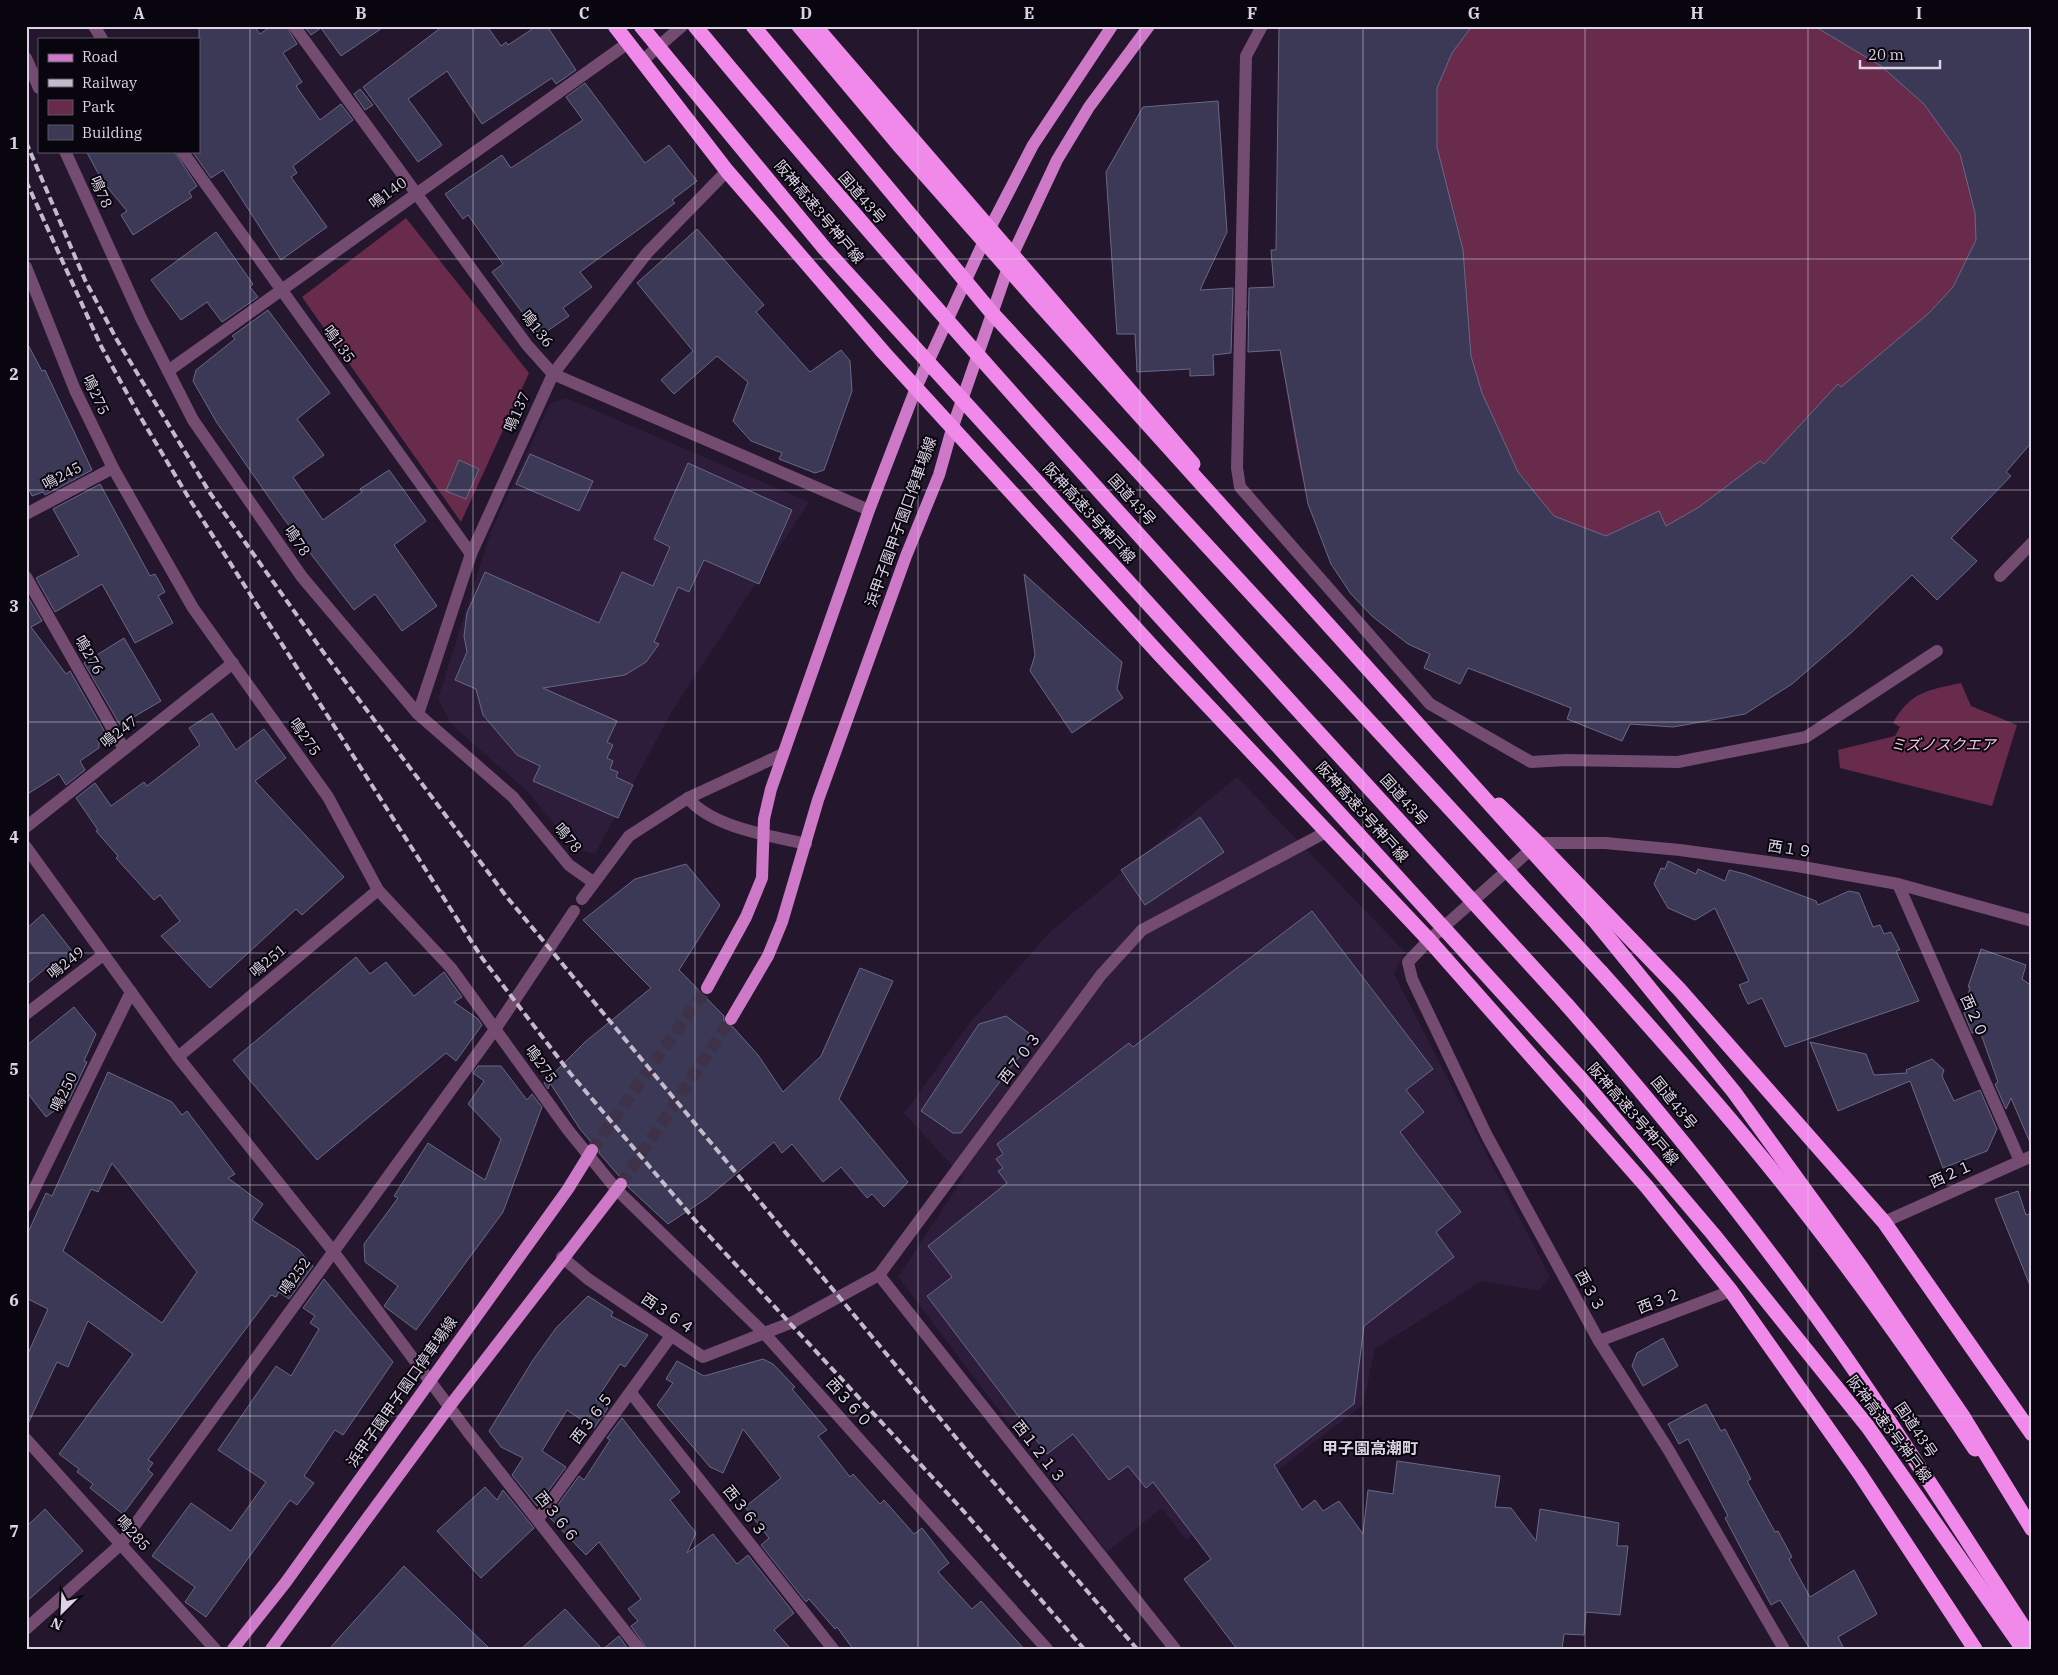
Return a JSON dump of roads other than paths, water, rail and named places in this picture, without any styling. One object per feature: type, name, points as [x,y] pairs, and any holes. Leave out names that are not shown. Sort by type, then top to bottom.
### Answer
[{"type":"highway","points":[[615,26],[727,171],[952,429],[1168,663],[1429,940],[1647,1187],[1731,1291],[1860,1474],[1975,1649]]},
{"type":"highway","name":"阪神高速3号神戸線","points":[[641,26],[825,249],[1576,1074],[1707,1226],[1868,1427],[2023,1649]]},
{"type":"highway","name":"国道43号","points":[[694,26],[798,150],[964,341],[1567,1005],[1682,1141],[1841,1350],[2032,1640]]},
{"type":"highway","name":"国道43号","points":[[753,26],[992,313],[1601,972],[1722,1109],[1825,1237],[1930,1381],[2032,1535]]},
{"type":"highway","points":[[799,26],[898,144],[1029,292],[1595,921],[1734,1092],[1863,1270],[1962,1415],[2032,1528]]},
{"type":"highway","points":[[815,26],[1249,529],[1464,769],[1679,989],[1884,1222],[2032,1434]]},
{"type":"main road","points":[[706,988],[746,917],[762,878],[766,808],[783,754],[869,510],[916,388],[990,228],[1033,145],[1112,26]]},
{"type":"main road","name":"浜甲子園甲子園口停車場線","points":[[731,1019],[768,956],[782,922],[818,800],[906,556],[939,475],[952,429],[1012,256],[1057,160],[1090,107],[1149,26]]},
{"type":"main road","name":"浜甲子園甲子園口停車場線","points":[[233,1649],[286,1582],[568,1189],[590,1152]]},
{"type":"main road","points":[[271,1649],[449,1407],[618,1186]]},
{"type":"street","points":[[94,26],[101,38]]},
{"type":"street","name":"鳴136","points":[[294,26],[527,344],[553,374],[869,510]]},
{"type":"street","points":[[642,61],[682,26]]},
{"type":"street","points":[[1262,26],[1246,56],[1237,468],[1240,487],[1430,704],[1531,762],[1566,760],[1678,762],[1806,737],[1937,650]]},
{"type":"street","name":"鳴140","points":[[168,371],[628,43]]},
{"type":"street","points":[[26,58],[38,86]]},
{"type":"street","name":"鳴78","points":[[66,152],[88,205],[193,420],[302,577],[418,714],[513,797],[569,865],[593,882]]},
{"type":"street","name":"鳴135","points":[[183,152],[280,291],[470,554]]},
{"type":"street","name":"鳴137","points":[[418,714],[470,554],[553,374],[647,253],[727,171]]},
{"type":"street","name":"鳴275","points":[[26,267],[75,390],[113,468],[194,608],[328,797],[378,890],[451,968],[590,1152],[618,1186]]},
{"type":"street","name":"鳴245","points":[[26,514],[113,468]]},
{"type":"street","points":[[2000,576],[2032,543]]},
{"type":"street","name":"鳴276","points":[[26,577],[124,749]]},
{"type":"street","name":"鳴247","points":[[26,827],[233,663]]},
{"type":"street","points":[[582,899],[629,836],[688,798],[783,754]]},
{"type":"street","points":[[688,798],[695,807],[712,817],[764,834],[806,844]]},
{"type":"street","name":"西７０３","points":[[764,1333],[793,1322],[879,1275],[1101,974],[1142,930],[1328,831]]},
{"type":"street","points":[[1429,940],[1538,843]]},
{"type":"street","name":"西１９","points":[[1538,843],[1605,843],[1680,850],[1797,866],[1898,884],[2032,921]]},
{"type":"street","name":"西３６６","points":[[26,846],[178,1057],[333,1251],[449,1407],[639,1649]]},
{"type":"street","name":"西２０","points":[[1898,884],[2020,1162]]},
{"type":"street","name":"鳴251","points":[[178,1057],[378,890]]},
{"type":"street","name":"鳴252","points":[[26,1629],[121,1544],[496,1028],[574,911]]},
{"type":"street","name":"西３３","points":[[1429,940],[1408,962],[1412,979],[1487,1136],[1599,1341],[1668,1448],[1784,1649]]},
{"type":"street","name":"鳴249","points":[[26,1014],[103,955]]},
{"type":"street","name":"鳴250","points":[[26,1206],[131,992]]},
{"type":"street","name":"西２１","points":[[1884,1222],[2032,1156]]},
{"type":"street","name":"西３６０","points":[[618,1186],[764,1333],[1047,1649]]},
{"type":"street","name":"西３６４","points":[[562,1257],[588,1279],[703,1357],[764,1333]]},
{"type":"street","name":"西１２１３","points":[[879,1275],[1174,1649]]},
{"type":"street","name":"西３２","points":[[1599,1341],[1731,1291]]},
{"type":"street","name":"西３６５","points":[[538,1518],[671,1336]]},
{"type":"street","name":"西３６３","points":[[631,1393],[833,1649]]},
{"type":"street","name":"鳴285","points":[[26,1439],[215,1649]]},
{"type":"tunnel","points":[[592,1150],[707,988]]},
{"type":"tunnel","points":[[621,1184],[731,1019]]},
{"type":"railway","points":[[26,142],[85,280],[117,340],[210,493],[321,649],[506,896],[977,1463],[1137,1649]]},
{"type":"railway","points":[[26,181],[101,346],[138,413],[190,500],[482,958],[570,1073],[700,1226],[959,1506],[1084,1649]]},
{"type":"district","name":"甲子園高潮町","points":[[1370,1448]]},
{"type":"park label","name":"ミズノスクエア","points":[[1943,745]]}]
